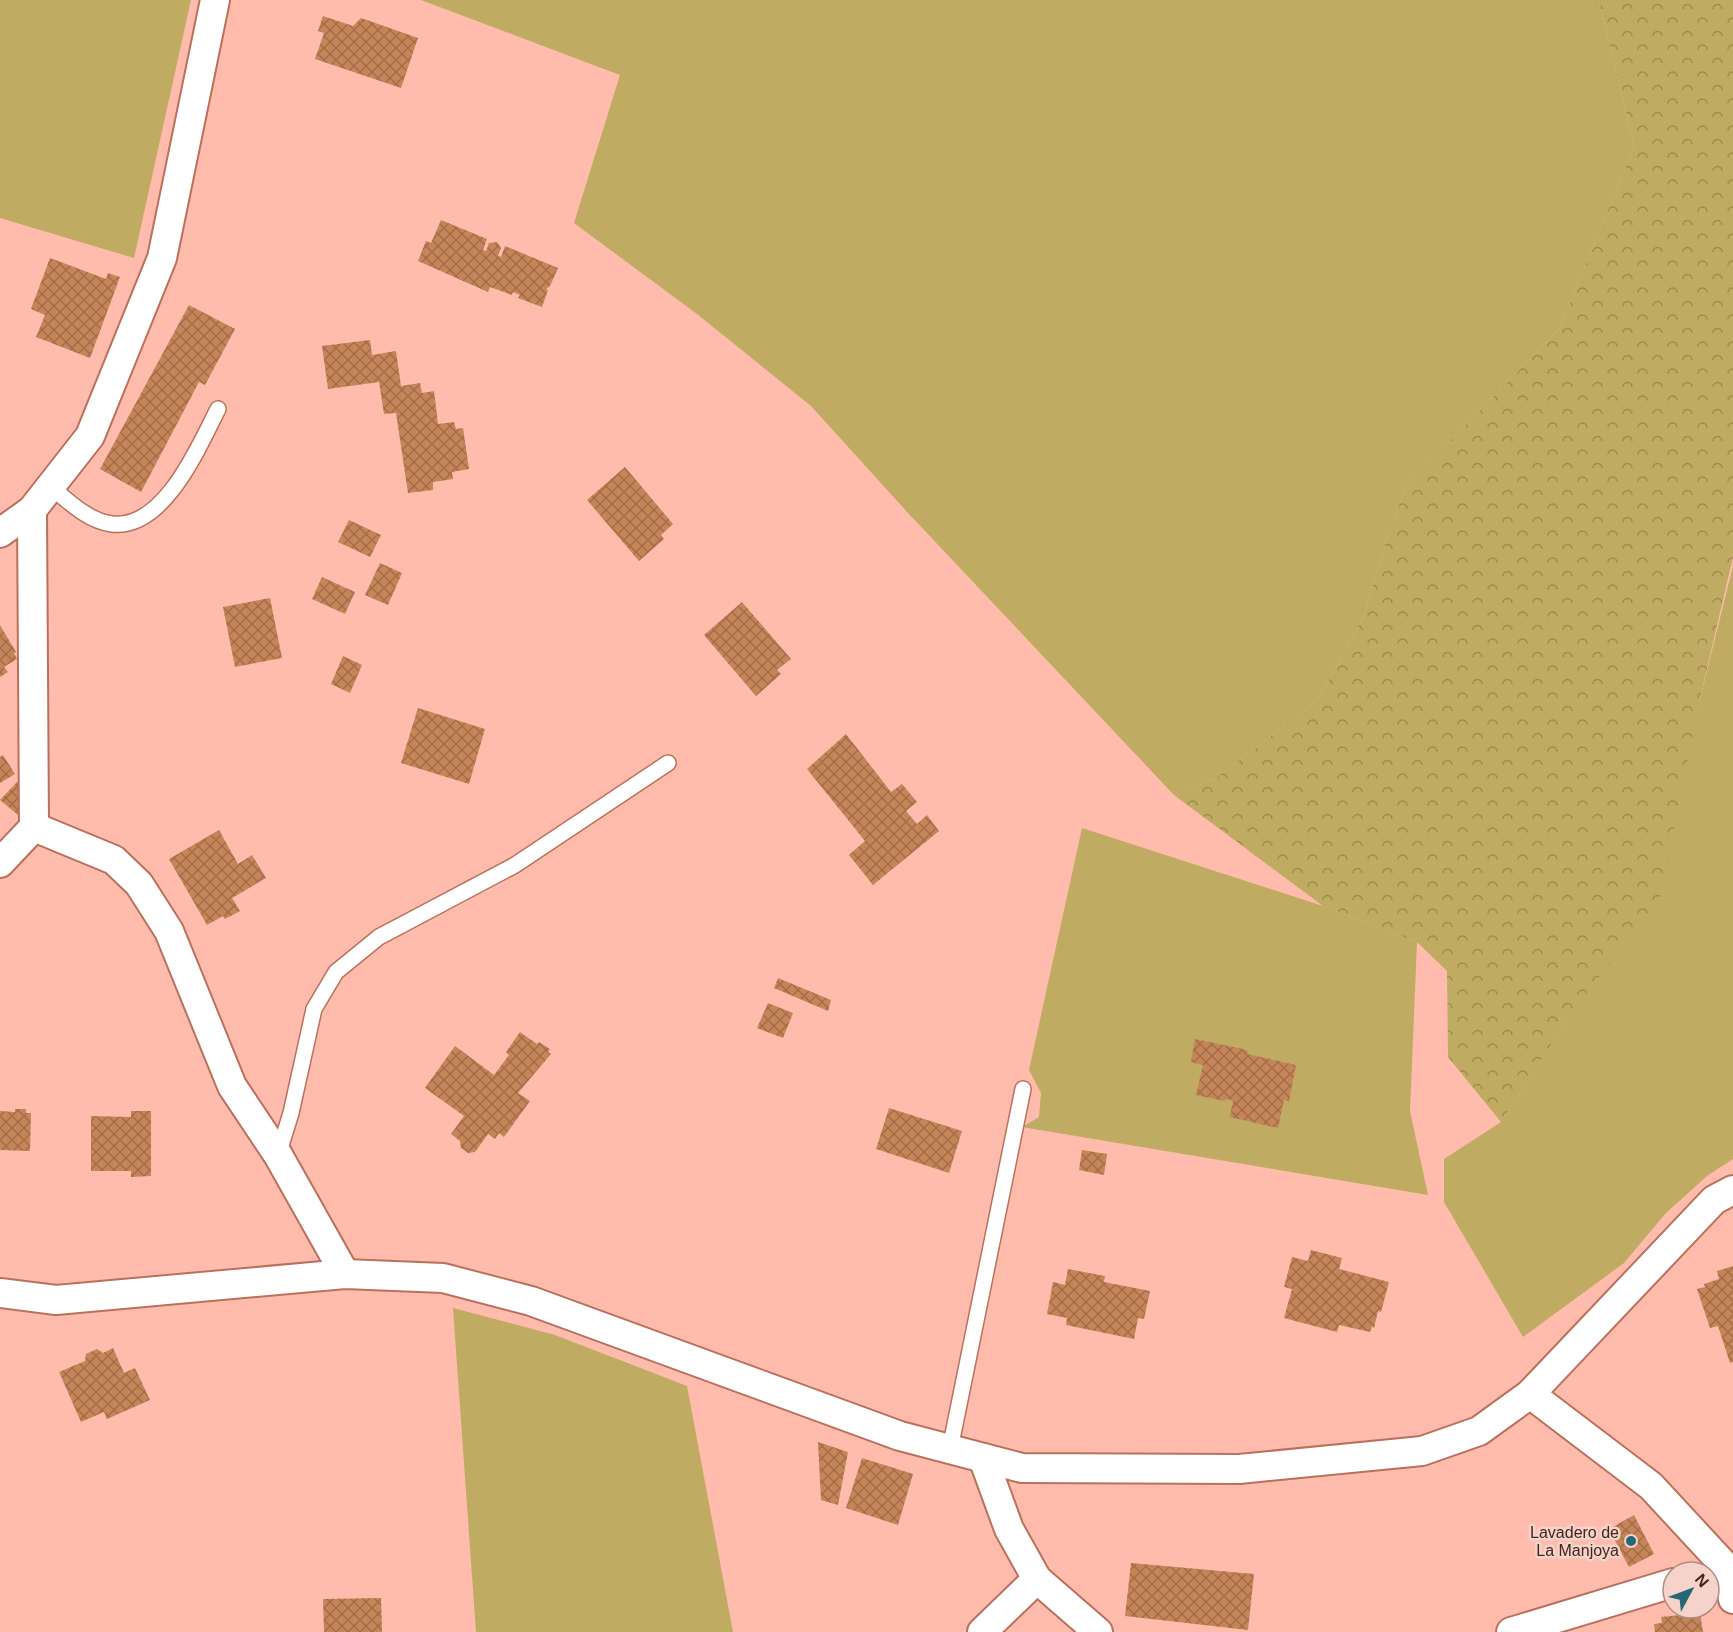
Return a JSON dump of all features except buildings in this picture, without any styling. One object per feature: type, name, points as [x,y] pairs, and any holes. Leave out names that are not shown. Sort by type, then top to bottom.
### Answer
[{"type":"street","points":[[0,533],[32,510],[90,436],[162,258],[215,0]]},
{"type":"street","points":[[0,863],[34,827],[32,510]]},
{"type":"street","points":[[34,827],[114,860],[139,884],[169,931],[232,1086],[278,1155],[345,1274]]},
{"type":"street","points":[[0,1293],[56,1300],[345,1274],[443,1278],[531,1301],[900,1436],[983,1458],[1022,1467],[1239,1469],[1422,1450],[1479,1431],[1530,1394],[1714,1200],[1733,1190]]},
{"type":"street","points":[[1530,1394],[1651,1486],[1711,1560]]},
{"type":"street","points":[[983,1458],[1009,1529],[1037,1579],[1098,1632]]},
{"type":"street","points":[[1721,1575],[1733,1599]]},
{"type":"street","points":[[982,1632],[1037,1579]]},
{"type":"street","points":[[1511,1632],[1661,1587]]},
{"type":"lane","points":[[50,486],[83,513],[113,524],[144,518],[180,482],[218,409]]},
{"type":"lane","points":[[278,1155],[291,1113],[314,1009],[336,972],[379,937],[515,864],[668,763]]},
{"type":"lane","points":[[950,1449],[1023,1089]]},
{"type":"green space","points":[[0,0],[191,0],[134,258],[0,218]]},
{"type":"green space","points":[[421,0],[1599,0],[1634,146],[1560,328],[1406,486],[1387,538],[1363,618],[1317,701],[1215,779],[1174,795],[909,514],[811,406],[697,314],[574,223],[620,75]]},
{"type":"green space","points":[[1599,0],[1733,0],[1733,557],[1698,707],[1660,897],[1571,1014],[1501,1122],[1448,1057],[1447,971],[1417,942],[1323,906],[1174,795],[1215,779],[1317,701],[1363,618],[1387,538],[1406,486],[1560,328],[1634,146]]},
{"type":"green space","points":[[1733,566],[1733,1159],[1707,1176],[1666,1213],[1624,1263],[1523,1337],[1444,1202],[1444,1159],[1501,1122],[1571,1014],[1698,707]]},
{"type":"green space","points":[[1082,828],[1323,906],[1417,942],[1410,1111],[1428,1195],[1022,1127],[1039,1117],[1041,1093],[1029,1070]]},
{"type":"green space","points":[[453,1308],[555,1335],[687,1386],[733,1632],[476,1632]]},
{"type":"place","name":"Lavadero de La Manjoya","points":[[1631,1541]]}]
